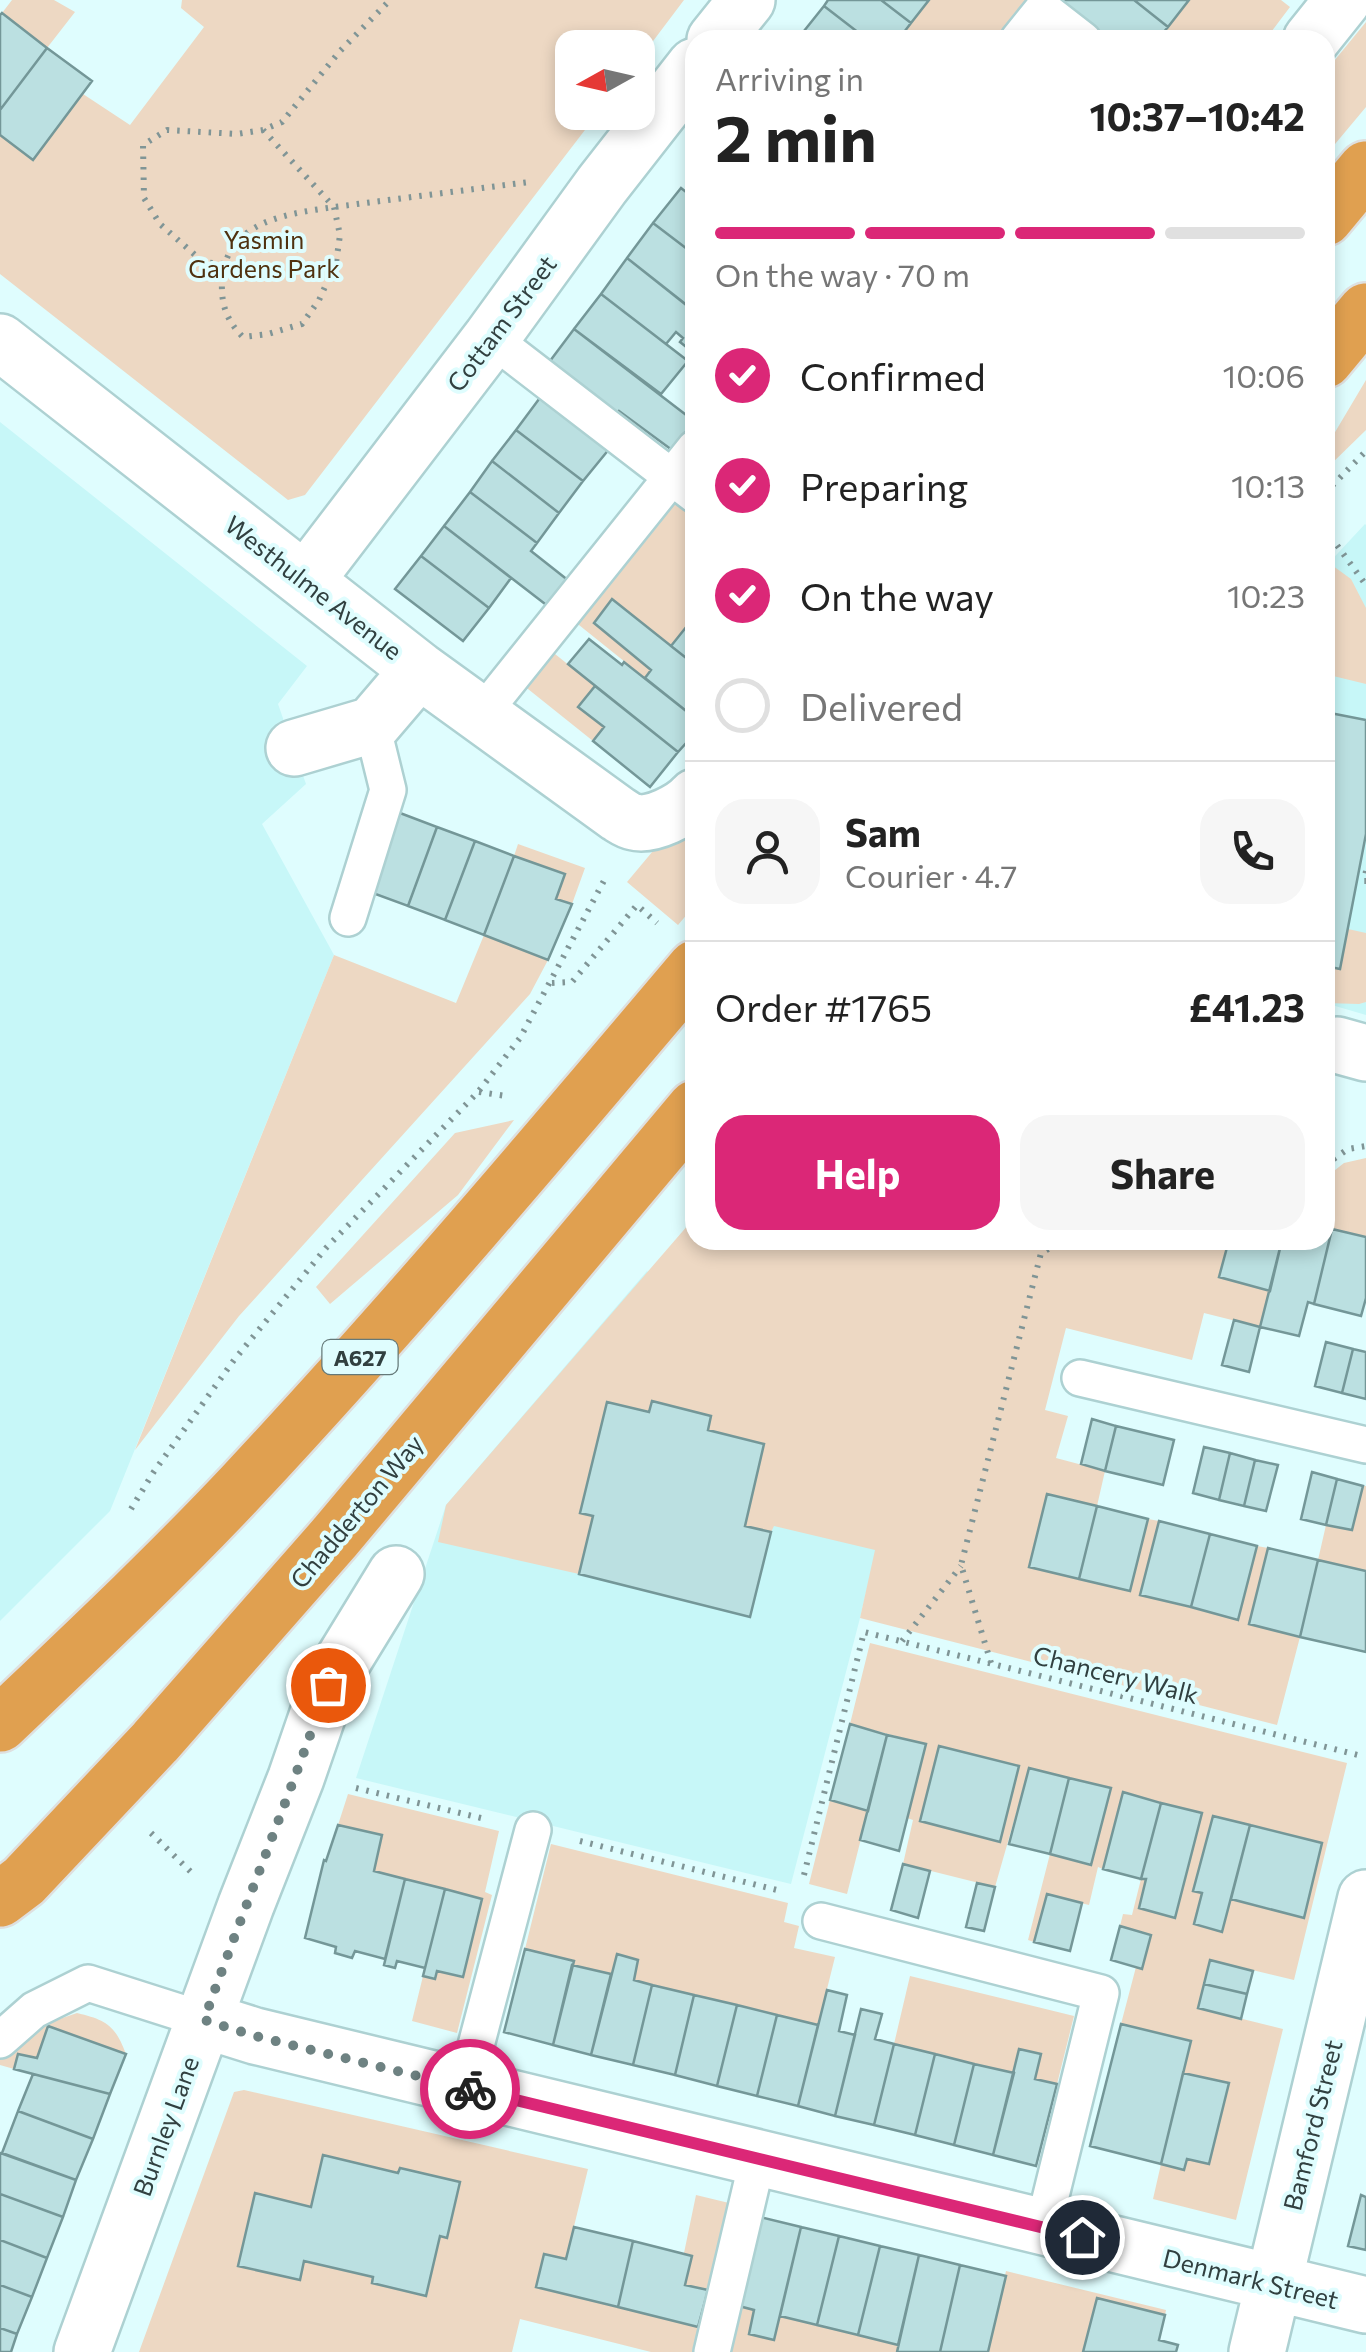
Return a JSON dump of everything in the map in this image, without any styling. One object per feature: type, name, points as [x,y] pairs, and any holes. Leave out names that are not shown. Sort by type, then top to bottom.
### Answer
[{"type":"highway","points":[[1335,206],[1366,169]]},
{"type":"highway","points":[[1335,348],[1366,311]]},
{"type":"highway","name":"A627","points":[[0,1724],[240,1488],[397,1316],[685,980]]},
{"type":"highway","name":"Chadderton Way","points":[[0,1899],[24,1881],[155,1742],[335,1538],[685,1120]]},
{"type":"street","points":[[724,30],[747,0]]},
{"type":"street","points":[[1319,30],[1343,0]]},
{"type":"street","name":"Cottam Street","points":[[306,580],[685,79]]},
{"type":"street","name":"Westhulme Avenue","points":[[0,342],[419,670],[618,814],[636,823],[662,818],[685,806]]},
{"type":"street","points":[[294,748],[372,724],[419,670]]},
{"type":"street","name":"Burnley Lane","points":[[82,2352],[328,1685],[412,1579]]},
{"type":"street","name":"Bamford Street","points":[[1257,2352],[1366,1898]]},
{"type":"street","name":"Denmark Street","points":[[204,2020],[255,2036],[1366,2305]]},
{"type":"lane","points":[[1026,30],[1043,8],[1070,30]]},
{"type":"lane","points":[[481,715],[684,486],[491,338]]},
{"type":"lane","points":[[348,918],[388,790],[372,724]]},
{"type":"lane","points":[[1080,1378],[1366,1444]]},
{"type":"lane","points":[[465,2087],[533,1830]]},
{"type":"lane","points":[[821,1921],[1101,1994],[1043,2228]]},
{"type":"lane","points":[[0,2040],[34,2010],[88,1982],[204,2020]]},
{"type":"lane","points":[[712,2352],[758,2157]]},
{"type":"path","points":[[223,264],[203,262],[160,224],[144,198],[143,145],[167,130],[237,134],[282,122],[340,51],[390,0]]},
{"type":"path","points":[[263,130],[334,207],[340,235],[336,263],[319,300],[302,324],[268,334],[243,336],[228,322],[222,296],[223,264],[232,245],[268,221],[334,207],[542,181]]},
{"type":"path","points":[[1335,483],[1366,452]]},
{"type":"path","points":[[1335,547],[1366,586]]},
{"type":"path","points":[[1366,870],[1366,881]]},
{"type":"path","points":[[121,1524],[234,1360],[326,1248],[478,1092],[520,1038],[608,874]]},
{"type":"path","points":[[551,983],[572,982],[638,905],[658,924]]},
{"type":"path","points":[[1335,1158],[1348,1149],[1366,1146]]},
{"type":"path","points":[[902,1642],[962,1565],[1041,1253],[1047,1250]]},
{"type":"path","points":[[962,1565],[991,1663]]},
{"type":"path","name":"Chancery Walk","points":[[803,1876],[864,1632],[1358,1755]]},
{"type":"path","points":[[154,1837],[209,1890]]},
{"type":"shaded area","points":[[0,422],[307,666],[278,704],[306,784],[262,824],[334,955],[110,1511],[0,1621]]},
{"type":"shaded area","points":[[1365,524],[1366,1015],[1335,1006],[1335,556]]},
{"type":"shaded area","points":[[647,1271],[876,1550],[791,1884],[356,1778],[446,1505]]},
{"type":"green space","points":[[12,0],[54,0],[75,12],[47,48],[2,13]]},
{"type":"green space","name":"Yasmin Gardens Park","points":[[182,0],[684,0],[655,38],[655,30],[555,30],[555,130],[585,130],[305,495],[288,500],[0,274],[0,135],[33,160],[83,94],[130,125],[204,27],[181,8]]},
{"type":"green space","points":[[929,0],[1026,0],[1003,30],[906,30]]},
{"type":"green space","points":[[1189,0],[1281,0],[1290,7],[1273,30],[1165,30]]},
{"type":"green space","points":[[1366,22],[1366,107],[1335,144],[1335,60]]},
{"type":"green space","points":[[1366,380],[1366,430],[1335,460],[1335,432]]},
{"type":"green space","points":[[673,495],[685,505],[685,628],[671,646],[613,599],[594,623],[651,670],[645,678],[574,621]]},
{"type":"green space","points":[[1335,567],[1351,579],[1366,608],[1366,684],[1335,676]]},
{"type":"green space","points":[[550,650],[595,686],[579,707],[604,727],[593,741],[523,685]]},
{"type":"green space","points":[[685,835],[685,917],[678,925],[627,882],[658,845]]},
{"type":"green space","points":[[518,844],[585,868],[572,904],[556,899],[565,873],[514,856]]},
{"type":"green space","points":[[1348,929],[1366,933],[1366,1002],[1335,1003],[1335,968],[1340,969]]},
{"type":"green space","points":[[484,935],[548,960],[530,994],[239,1316],[135,1450],[334,955],[456,1003]]},
{"type":"green space","points":[[514,1120],[458,1195],[330,1304],[316,1287],[455,1133]]},
{"type":"green space","points":[[1366,1158],[1366,1237],[1335,1229],[1335,1170],[1344,1163]]},
{"type":"green space","points":[[685,1229],[685,1250],[1226,1250],[1219,1277],[1270,1291],[1260,1327],[1204,1313],[1192,1360],[1066,1328],[1045,1410],[1068,1416],[1056,1458],[1105,1471],[1097,1506],[1047,1495],[1029,1567],[1130,1591],[1148,1519],[1159,1521],[1141,1595],[1237,1620],[1257,1546],[1268,1548],[1249,1624],[1300,1637],[1277,1725],[860,1618],[875,1550],[774,1526],[771,1532],[745,1526],[764,1444],[708,1430],[711,1416],[652,1401],[649,1412],[607,1403],[580,1512],[593,1516],[579,1574],[438,1542],[446,1505]]},
{"type":"green space","points":[[1363,1486],[1366,1571],[1318,1560],[1326,1525],[1352,1530]]},
{"type":"green space","points":[[870,1643],[1347,1763],[1294,1980],[1211,1960],[1198,2008],[1283,2029],[1236,2220],[1153,2199],[1161,2164],[1185,2169],[1228,2083],[1183,2073],[1191,2040],[1121,2024],[1136,1967],[1142,1968],[1151,1935],[1120,1926],[1123,1914],[1132,1915],[1141,1879],[1146,1879],[1140,1908],[1175,1917],[1202,1813],[1123,1793],[1089,1905],[1047,1895],[1034,1942],[1028,1940],[1050,1854],[1091,1865],[1111,1788],[1029,1768],[995,1887],[903,1864],[913,1820],[907,1818],[926,1744],[850,1724]],"holes":[[[939,1747],[1019,1767],[1000,1842],[920,1821]],[[1213,1816],[1322,1843],[1304,1917],[1231,1899],[1222,1931],[1194,1924],[1202,1893],[1193,1890]]]},
{"type":"green space","points":[[348,1794],[499,1831],[485,1892],[492,1895],[457,2033],[412,2021],[423,1976],[435,1979],[437,1971],[463,1977],[482,1899],[374,1871],[382,1835],[338,1825]]},
{"type":"green space","points":[[830,1800],[868,1811],[847,1894],[809,1884]]},
{"type":"green space","points":[[551,1844],[788,1903],[784,1922],[799,1926],[794,1948],[835,1957],[818,2025],[634,1980],[638,1960],[617,1955],[611,1974],[525,1949]]},
{"type":"green space","points":[[910,1976],[1074,2016],[1057,2084],[1035,2079],[1040,2054],[1020,2049],[1014,2073],[894,2044]]},
{"type":"green space","points":[[77,2013],[108,2025],[126,2054],[49,2026],[37,2058],[18,2054],[14,2069],[0,2065],[0,2059],[42,2025]]},
{"type":"green space","points":[[244,2090],[588,2169],[566,2259],[544,2255],[536,2286],[698,2327],[692,2352],[651,2352],[520,2319],[512,2352],[139,2352],[234,2092]],"holes":[[[323,2155],[398,2173],[400,2168],[460,2182],[447,2237],[440,2236],[426,2295],[373,2283],[373,2277],[304,2261],[299,2280],[238,2266],[255,2194],[311,2207]]]},
{"type":"green space","points":[[696,2195],[729,2203],[708,2290],[685,2285],[692,2256],[684,2253]]},
{"type":"green space","points":[[1006,2271],[1166,2310],[1165,2315],[1097,2298],[1083,2352],[988,2352]]},
{"type":"green space","points":[[735,2305],[754,2310],[750,2334],[774,2340],[780,2316],[898,2345],[897,2352],[723,2352]]},
{"type":"building","points":[[828,0],[881,0],[911,23],[906,30],[855,30],[824,6]]},
{"type":"building","points":[[881,0],[929,0],[911,23]]},
{"type":"building","points":[[1058,0],[1134,0],[1168,27],[1165,30],[1096,30]]},
{"type":"building","points":[[1134,0],[1189,0],[1168,27]]},
{"type":"building","points":[[824,6],[855,30],[805,30]]},
{"type":"building","points":[[0,15],[47,48],[0,110]]},
{"type":"building","points":[[47,48],[92,81],[33,160],[0,135],[0,110]]},
{"type":"building","points":[[681,188],[685,191],[685,247],[653,223]]},
{"type":"building","points":[[653,223],[685,247],[685,304],[627,258]]},
{"type":"building","points":[[627,258],[685,304],[685,346],[676,332],[666,344],[601,294]]},
{"type":"building","points":[[601,294],[685,359],[685,365],[661,394],[574,329]]},
{"type":"building","points":[[574,329],[685,414],[685,433],[672,450],[619,411],[615,417],[547,365]]},
{"type":"building","points":[[542,395],[610,448],[583,481],[516,430]]},
{"type":"building","points":[[516,430],[583,481],[559,513],[492,461]]},
{"type":"building","points":[[492,461],[559,513],[537,543],[470,492]]},
{"type":"building","points":[[470,492],[537,543],[531,551],[569,581],[549,607],[444,526]]},
{"type":"building","points":[[444,526],[511,578],[489,608],[421,556]]},
{"type":"building","points":[[421,556],[489,608],[463,641],[395,589]]},
{"type":"building","points":[[612,599],[685,657],[685,710],[645,678],[651,670],[594,623]]},
{"type":"building","points":[[685,628],[685,657],[671,646]]},
{"type":"building","points":[[589,639],[622,665],[624,662],[685,710],[685,744],[678,752],[568,664]]},
{"type":"building","points":[[595,686],[678,752],[650,787],[593,741],[604,727],[578,707]]},
{"type":"building","points":[[1335,714],[1366,720],[1366,834],[1340,969],[1335,968]]},
{"type":"building","points":[[400,813],[437,827],[408,906],[370,892]]},
{"type":"building","points":[[437,827],[475,841],[445,920],[408,906]]},
{"type":"building","points":[[475,841],[514,856],[484,935],[445,920]]},
{"type":"building","points":[[514,856],[565,874],[556,899],[572,904],[548,960],[484,935]]},
{"type":"building","points":[[1335,1230],[1366,1237],[1366,1298],[1361,1316],[1314,1304],[1327,1250],[1335,1250]]},
{"type":"building","points":[[1226,1250],[1280,1250],[1270,1291],[1219,1277]]},
{"type":"building","points":[[1279,1250],[1327,1250],[1314,1304],[1308,1302],[1299,1336],[1260,1327]]},
{"type":"building","points":[[1234,1320],[1260,1327],[1249,1372],[1222,1365]]},
{"type":"building","points":[[1326,1342],[1353,1349],[1342,1393],[1315,1386]]},
{"type":"building","points":[[1353,1349],[1366,1352],[1366,1399],[1342,1393]]},
{"type":"building","points":[[652,1401],[711,1416],[708,1430],[764,1444],[745,1526],[771,1532],[750,1617],[579,1574],[593,1516],[580,1513],[607,1402],[649,1412]]},
{"type":"building","points":[[1092,1419],[1116,1426],[1105,1471],[1081,1464]]},
{"type":"building","points":[[1116,1426],[1174,1440],[1163,1485],[1105,1471]]},
{"type":"building","points":[[1204,1447],[1230,1453],[1219,1500],[1193,1493]]},
{"type":"building","points":[[1230,1453],[1255,1460],[1244,1506],[1219,1500]]},
{"type":"building","points":[[1255,1460],[1278,1465],[1266,1511],[1244,1506]]},
{"type":"building","points":[[1312,1472],[1337,1479],[1326,1525],[1301,1519]]},
{"type":"building","points":[[1337,1479],[1363,1486],[1352,1530],[1326,1525]]},
{"type":"building","points":[[1047,1494],[1097,1506],[1079,1579],[1029,1567]]},
{"type":"building","points":[[1097,1506],[1148,1519],[1130,1591],[1079,1579]]},
{"type":"building","points":[[1159,1521],[1210,1534],[1191,1607],[1140,1595]]},
{"type":"building","points":[[1210,1534],[1257,1546],[1238,1620],[1191,1607]]},
{"type":"building","points":[[1268,1548],[1318,1560],[1300,1637],[1249,1624]]},
{"type":"building","points":[[1318,1560],[1366,1571],[1366,1652],[1300,1637]]},
{"type":"building","points":[[850,1724],[887,1735],[868,1811],[830,1800]]},
{"type":"building","points":[[887,1735],[926,1744],[899,1851],[860,1840]]},
{"type":"building","points":[[939,1746],[1019,1766],[1000,1842],[920,1821]]},
{"type":"building","points":[[1029,1768],[1069,1778],[1050,1854],[1009,1844]]},
{"type":"building","points":[[1069,1778],[1111,1788],[1091,1865],[1050,1854]]},
{"type":"building","points":[[1123,1792],[1161,1803],[1141,1879],[1103,1869]]},
{"type":"building","points":[[1161,1803],[1202,1813],[1175,1918],[1139,1908],[1146,1879],[1141,1879]]},
{"type":"building","points":[[1213,1816],[1250,1825],[1222,1932],[1194,1924],[1202,1893],[1193,1891]]},
{"type":"building","points":[[338,1825],[382,1835],[374,1871],[405,1879],[385,1959],[355,1951],[352,1958],[335,1953],[336,1947],[305,1938],[324,1860]]},
{"type":"building","points":[[1250,1825],[1322,1843],[1304,1918],[1231,1899]]},
{"type":"building","points":[[903,1864],[930,1871],[918,1918],[891,1910]]},
{"type":"building","points":[[405,1879],[445,1889],[425,1968],[397,1961],[395,1968],[384,1965]]},
{"type":"building","points":[[977,1883],[995,1887],[984,1931],[966,1927]]},
{"type":"building","points":[[445,1889],[482,1899],[463,1977],[437,1971],[435,1979],[423,1976]]},
{"type":"building","points":[[1047,1894],[1082,1903],[1070,1951],[1034,1942]]},
{"type":"building","points":[[1120,1926],[1151,1935],[1142,1969],[1111,1960]]},
{"type":"building","points":[[525,1949],[574,1961],[553,2045],[504,2032]]},
{"type":"building","points":[[617,1954],[638,1960],[634,1980],[652,1985],[633,2065],[591,2055]]},
{"type":"building","points":[[1210,1960],[1253,1971],[1247,1994],[1204,1984]]},
{"type":"building","points":[[572,1965],[611,1974],[591,2055],[553,2045]]},
{"type":"building","points":[[1204,1984],[1247,1994],[1241,2019],[1198,2008]]},
{"type":"building","points":[[652,1985],[694,1995],[675,2075],[633,2065]]},
{"type":"building","points":[[827,1990],[847,1995],[839,2031],[855,2035],[835,2116],[798,2106]]},
{"type":"building","points":[[694,1995],[737,2005],[717,2086],[675,2075]]},
{"type":"building","points":[[737,2005],[777,2015],[757,2096],[717,2086]]},
{"type":"building","points":[[861,2009],[882,2014],[875,2039],[894,2044],[874,2125],[835,2116]]},
{"type":"building","points":[[777,2015],[818,2025],[798,2106],[757,2096]]},
{"type":"building","points":[[1121,2024],[1191,2041],[1161,2164],[1090,2146]]},
{"type":"building","points":[[48,2026],[126,2054],[110,2094],[14,2069],[18,2054],[37,2058]]},
{"type":"building","points":[[894,2044],[935,2054],[915,2135],[874,2125]]},
{"type":"building","points":[[1019,2049],[1041,2054],[1035,2079],[1057,2084],[1036,2166],[993,2155]]},
{"type":"building","points":[[935,2054],[974,2064],[954,2145],[915,2135]]},
{"type":"building","points":[[974,2064],[1014,2073],[993,2155],[954,2145]]},
{"type":"building","points":[[1183,2073],[1229,2083],[1209,2164],[1187,2159],[1184,2170],[1161,2164]]},
{"type":"building","points":[[33,2074],[110,2094],[93,2139],[18,2111]]},
{"type":"building","points":[[18,2111],[93,2139],[76,2180],[2,2153]]},
{"type":"building","points":[[0,2153],[76,2180],[63,2217],[0,2194]]},
{"type":"building","points":[[323,2155],[398,2173],[400,2168],[460,2182],[447,2238],[440,2236],[426,2296],[372,2283],[373,2277],[304,2261],[300,2280],[238,2266],[255,2193],[311,2207]]},
{"type":"building","points":[[0,2194],[63,2217],[47,2258],[0,2240]]},
{"type":"building","points":[[1361,2195],[1366,2197],[1366,2250],[1348,2246]]},
{"type":"building","points":[[756,2216],[801,2227],[774,2340],[749,2334],[754,2310],[735,2305]]},
{"type":"building","points":[[574,2227],[633,2241],[618,2307],[536,2287],[544,2254],[566,2259]]},
{"type":"building","points":[[801,2227],[839,2236],[817,2325],[780,2316]]},
{"type":"building","points":[[839,2236],[880,2246],[858,2335],[817,2325]]},
{"type":"building","points":[[0,2240],[47,2258],[32,2297],[0,2285]]},
{"type":"building","points":[[633,2241],[692,2256],[685,2285],[708,2290],[698,2327],[618,2307]]},
{"type":"building","points":[[880,2246],[919,2255],[898,2345],[858,2335]]},
{"type":"building","points":[[919,2255],[960,2265],[940,2352],[897,2352]]},
{"type":"building","points":[[960,2265],[1006,2276],[988,2352],[940,2352]]},
{"type":"building","points":[[0,2285],[32,2297],[17,2334],[0,2328]]},
{"type":"building","points":[[1097,2298],[1165,2315],[1159,2340],[1178,2345],[1176,2352],[1083,2352]]},
{"type":"building","points":[[0,2328],[17,2334],[11,2352],[0,2352]]},
{"type":"way so far","points":[[328,1685],[204,2020],[470,2089]]},
{"type":"route","points":[[470,2089],[1082,2237]]}]
